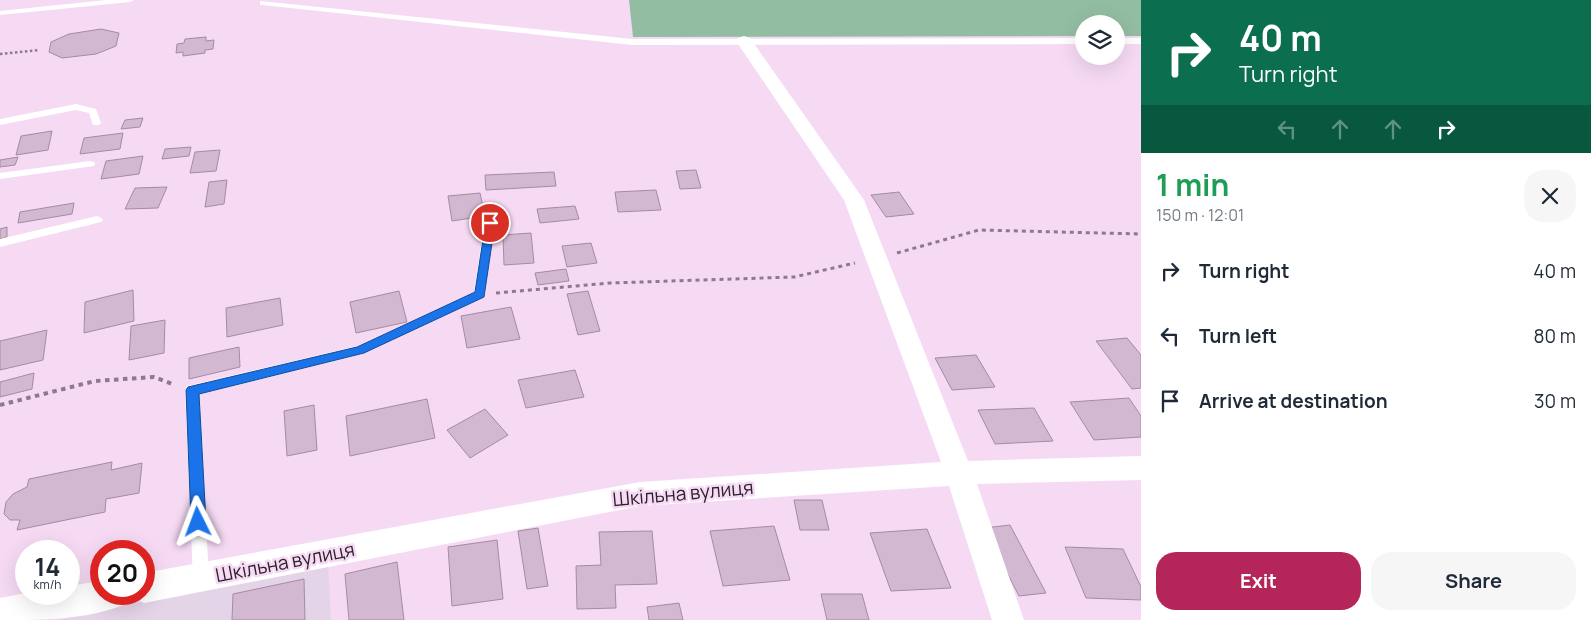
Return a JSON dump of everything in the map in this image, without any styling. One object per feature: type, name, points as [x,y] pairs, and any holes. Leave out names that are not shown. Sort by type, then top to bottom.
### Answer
[{"type":"street","points":[[744,41],[854,200],[959,473],[1008,620]]},
{"type":"street","name":"Шкільна вулиця","points":[[155,586],[640,494],[959,473],[1141,468]]},
{"type":"street","points":[[0,613],[90,598]]},
{"type":"lane","points":[[0,13],[130,0]]},
{"type":"lane","points":[[263,3],[632,42],[1075,41]]},
{"type":"lane","points":[[1125,41],[1141,41]]},
{"type":"lane","points":[[0,122],[76,108],[93,111],[96,124]]},
{"type":"lane","points":[[0,176],[90,164]]},
{"type":"lane","points":[[201,579],[192,390],[360,350],[480,294],[492,205]]},
{"type":"lane","points":[[0,243],[97,220]]},
{"type":"path","points":[[0,54],[39,50]]},
{"type":"path","points":[[480,294],[610,283],[794,277],[877,258],[979,230],[1141,234]]},
{"type":"path","points":[[0,405],[95,381],[154,377],[192,390]]},
{"type":"shaded area","points":[[328,561],[331,620],[58,620],[127,605],[155,605],[155,599]]},
{"type":"green space","points":[[629,0],[1141,0],[1141,36],[1125,36],[1125,15],[1075,15],[1075,36],[633,37]]},
{"type":"building","points":[[101,29],[119,33],[116,46],[96,54],[62,58],[49,52],[51,42],[69,34]]},
{"type":"building","points":[[206,37],[206,41],[214,40],[213,49],[205,50],[205,53],[183,56],[183,52],[176,53],[177,44],[184,43],[185,39]]},
{"type":"building","points":[[143,118],[140,127],[121,129],[125,120]]},
{"type":"building","points":[[52,131],[48,150],[16,155],[21,136]]},
{"type":"building","points":[[123,133],[120,149],[80,154],[84,138]]},
{"type":"building","points":[[191,147],[189,156],[162,159],[165,149]]},
{"type":"building","points":[[220,150],[216,171],[190,173],[195,152]]},
{"type":"building","points":[[143,156],[139,174],[101,179],[106,161]]},
{"type":"building","points":[[18,157],[15,165],[0,167],[0,160]]},
{"type":"building","points":[[696,170],[701,188],[680,189],[676,171]]},
{"type":"building","points":[[554,172],[556,186],[486,190],[485,175]]},
{"type":"building","points":[[227,180],[224,204],[205,207],[209,182]]},
{"type":"building","points":[[167,187],[158,208],[125,209],[135,188]]},
{"type":"building","points":[[656,190],[661,210],[618,212],[615,192]]},
{"type":"building","points":[[899,192],[914,214],[886,217],[871,195]]},
{"type":"building","points":[[480,193],[485,216],[452,221],[448,196]]},
{"type":"building","points":[[74,203],[72,214],[18,223],[20,212]]},
{"type":"building","points":[[575,206],[579,219],[540,223],[537,209]]},
{"type":"building","points":[[7,227],[7,237],[0,239],[0,229]]},
{"type":"building","points":[[531,233],[534,263],[504,265],[503,235]]},
{"type":"building","points":[[591,243],[597,263],[567,267],[562,246]]},
{"type":"building","points":[[566,269],[569,281],[538,285],[535,273]]},
{"type":"building","points":[[133,290],[134,321],[84,333],[85,302]]},
{"type":"building","points":[[399,291],[407,322],[356,333],[350,302]]},
{"type":"building","points":[[588,291],[600,331],[578,335],[567,294]]},
{"type":"building","points":[[280,298],[283,325],[227,337],[226,308]]},
{"type":"building","points":[[511,307],[520,339],[467,348],[461,316]]},
{"type":"building","points":[[165,320],[164,353],[129,360],[131,326]]},
{"type":"building","points":[[47,330],[43,360],[0,370],[0,341]]},
{"type":"building","points":[[1127,338],[1141,355],[1141,388],[1132,389],[1096,341]]},
{"type":"building","points":[[239,347],[240,367],[189,379],[189,358]]},
{"type":"building","points":[[976,355],[995,387],[952,390],[935,358]]},
{"type":"building","points":[[575,370],[584,397],[526,408],[518,380]]},
{"type":"building","points":[[34,373],[32,389],[0,397],[0,382]]},
{"type":"building","points":[[1129,398],[1141,416],[1141,437],[1094,440],[1070,402]]},
{"type":"building","points":[[427,399],[435,438],[350,456],[346,416]]},
{"type":"building","points":[[314,405],[317,450],[287,456],[284,411]]},
{"type":"building","points":[[1034,408],[1053,441],[995,444],[978,410]]},
{"type":"building","points":[[485,409],[508,435],[470,458],[447,430]]},
{"type":"building","points":[[112,462],[111,470],[142,463],[139,493],[106,499],[105,512],[17,530],[20,520],[10,520],[4,514],[6,502],[13,494],[27,487],[29,479]]},
{"type":"building","points":[[794,500],[822,500],[829,530],[800,530]]},
{"type":"building","points":[[1010,525],[1046,593],[1019,596],[984,528]]},
{"type":"building","points":[[774,526],[790,580],[723,586],[710,531]]},
{"type":"building","points":[[538,528],[548,586],[527,589],[518,531]]},
{"type":"building","points":[[927,529],[951,588],[891,591],[870,533]]},
{"type":"building","points":[[652,531],[657,584],[615,585],[616,608],[577,609],[576,566],[601,565],[599,532]]},
{"type":"building","points":[[497,540],[503,599],[452,606],[448,547]]},
{"type":"building","points":[[1065,547],[1123,549],[1141,587],[1141,600],[1086,598]]},
{"type":"building","points":[[397,562],[404,620],[349,620],[345,574]]},
{"type":"building","points":[[304,579],[305,620],[232,620],[233,594]]},
{"type":"building","points":[[821,594],[862,594],[869,620],[827,620]]},
{"type":"building","points":[[679,603],[683,620],[649,620],[647,607]]},
{"type":"route","points":[[198,522],[192,390],[360,350],[480,294],[490,223]]}]
